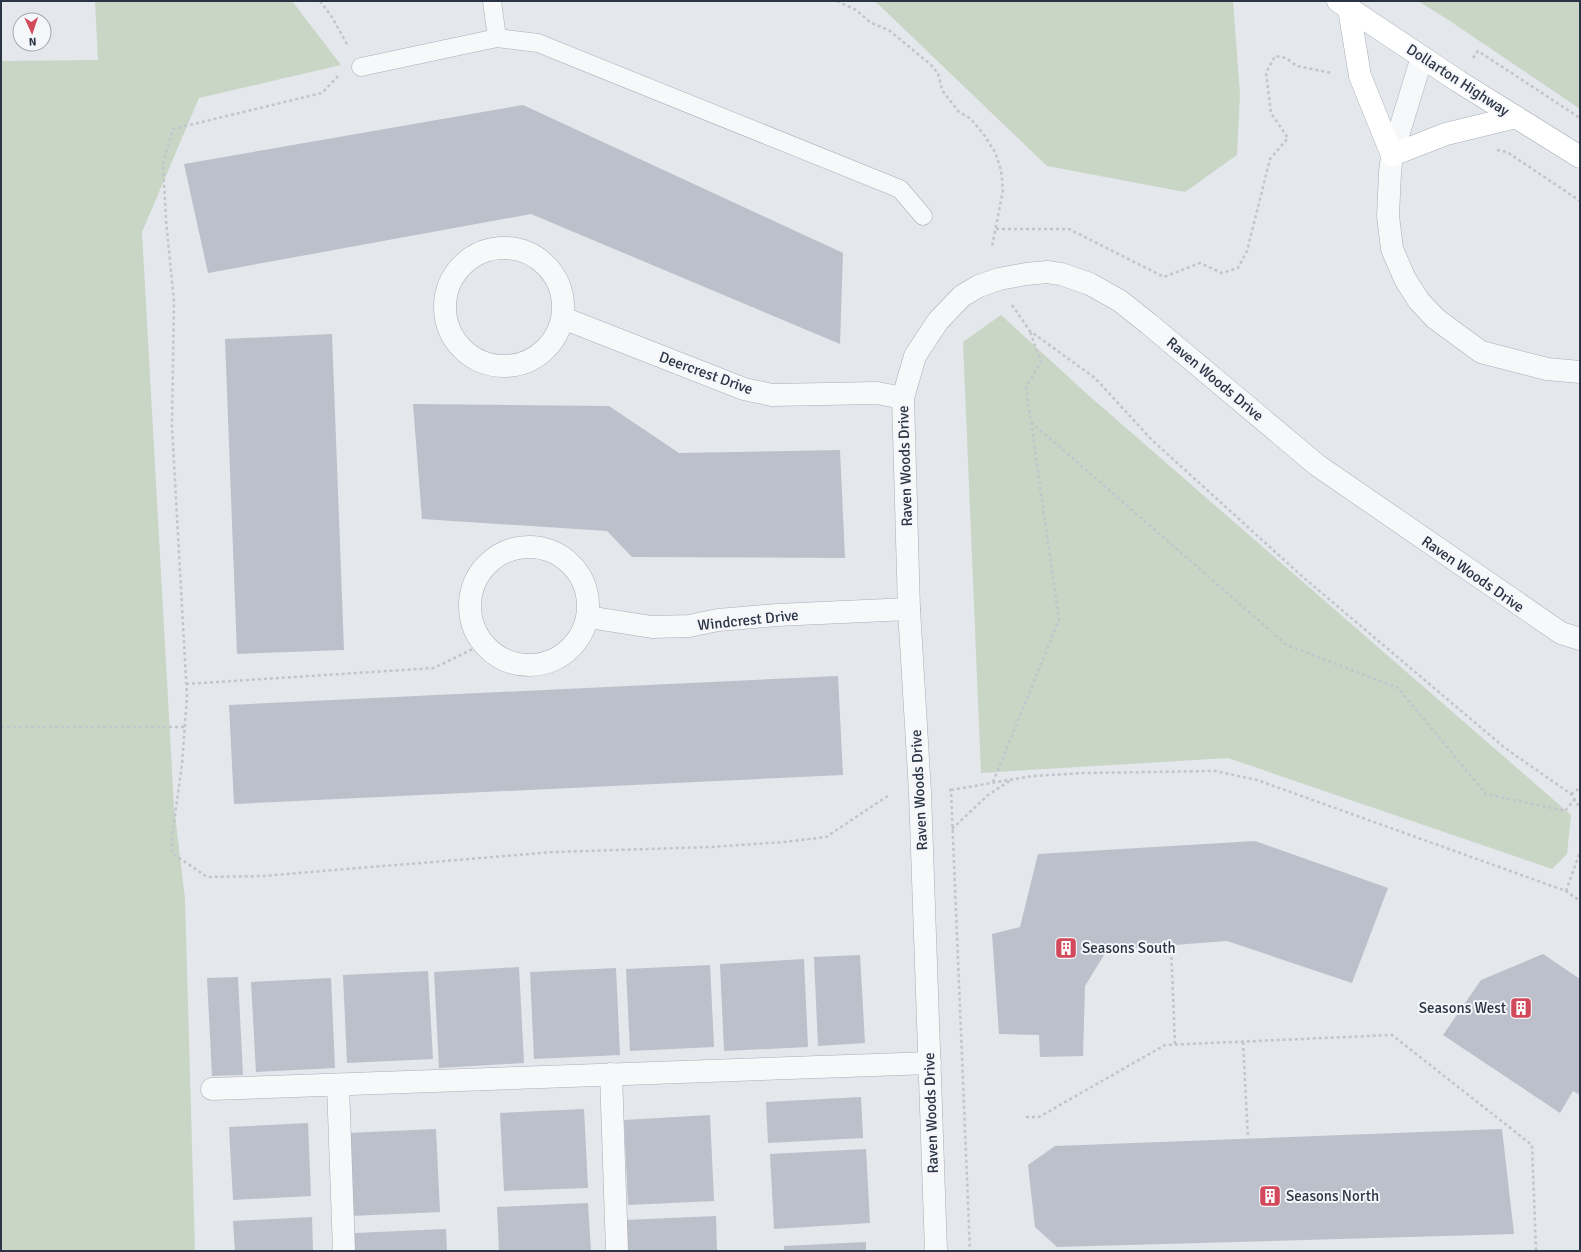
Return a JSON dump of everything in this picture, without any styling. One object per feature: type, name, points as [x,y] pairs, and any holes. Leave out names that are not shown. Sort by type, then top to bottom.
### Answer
[{"type":"street","name":"Dollarton Highway","points":[[1343,5],[1580,157]]},
{"type":"street","points":[[1343,5],[1360,76],[1392,155]]},
{"type":"street","points":[[1422,57],[1392,155],[1390,173],[1388,216],[1392,249],[1405,279],[1419,301],[1436,319],[1482,352],[1547,370],[1580,372]]},
{"type":"street","points":[[1392,155],[1446,134],[1516,117]]},
{"type":"street","points":[[508,247],[527,252],[544,262],[557,278],[563,297],[563,318],[556,336],[545,351],[528,361],[510,366],[490,365],[473,358],[458,345],[448,328],[444,309],[447,290],[455,272],[470,258],[488,249],[508,247]]},
{"type":"street","name":"Raven Woods Drive","points":[[936,1251],[920,792],[909,609],[903,398],[915,356],[938,321],[962,296],[979,286],[999,279],[1047,272],[1061,274],[1090,284],[1120,301],[1317,465],[1560,633],[1580,639]]},
{"type":"street","name":"Deercrest Drive","points":[[563,318],[744,390],[772,395],[876,393],[903,398]]},
{"type":"street","points":[[532,547],[552,551],[569,562],[582,578],[588,597],[588,617],[581,635],[569,650],[553,660],[534,666],[515,664],[498,657],[483,644],[473,628],[469,609],[472,590],[480,572],[494,557],[513,549],[532,547]]},
{"type":"street","name":"Windcrest Drive","points":[[588,617],[652,627],[689,626],[718,620],[777,615],[909,609]]},
{"type":"street","points":[[212,1089],[930,1063]]},
{"type":"street","points":[[611,1074],[617,1251]]},
{"type":"street","points":[[338,1085],[344,1251]]},
{"type":"lane","points":[[492,1],[497,38]]},
{"type":"lane","points":[[354,66],[497,38],[538,43],[900,189],[923,216]]},
{"type":"path","points":[[320,1],[332,17],[349,48],[354,66],[322,93],[173,129],[163,163],[166,220],[174,302],[172,426],[187,697],[182,764],[172,836],[172,852],[207,877],[262,876],[554,852],[710,847],[826,837],[889,795]]},
{"type":"path","points":[[837,1],[856,10],[870,22],[890,31],[930,64],[938,73],[942,90],[958,111],[971,119],[984,134],[995,152],[1001,170],[1003,190],[992,247]]},
{"type":"path","points":[[1473,58],[1478,51],[1580,118]]},
{"type":"path","points":[[996,229],[1069,229],[1164,277],[1200,263],[1222,273],[1238,268],[1248,251],[1270,159],[1288,138],[1271,114],[1266,73],[1275,56],[1286,58],[1298,66],[1335,74]]},
{"type":"path","points":[[1493,149],[1507,152],[1580,201]]},
{"type":"path","points":[[993,782],[1059,620],[1026,387],[1041,362],[1030,331],[1012,305]]},
{"type":"path","points":[[1030,331],[1095,378],[1152,440],[1336,606],[1504,748],[1571,794],[1580,808]]},
{"type":"path","points":[[1031,422],[1287,645],[1398,688],[1486,794],[1565,811],[1575,799]]},
{"type":"path","points":[[186,684],[434,668],[483,644]]},
{"type":"path","points":[[1,727],[185,727]]},
{"type":"path","points":[[947,790],[1032,776],[1084,773],[1215,771],[1258,780],[1566,891],[1580,901]]},
{"type":"path","points":[[952,829],[988,795],[1013,779]]},
{"type":"path","points":[[1571,794],[1580,788]]},
{"type":"path","points":[[950,790],[970,1251]]},
{"type":"path","points":[[1566,891],[1580,852]]},
{"type":"path","points":[[1171,945],[1175,1045]]},
{"type":"path","points":[[1026,1117],[1039,1117],[1165,1045],[1392,1035],[1532,1145],[1536,1251]]},
{"type":"path","points":[[1243,1042],[1248,1138]]},
{"type":"green space","points":[[95,1],[292,1],[341,65],[199,98],[142,232],[174,806],[185,899],[195,1251],[1,1251],[1,61],[98,60]]},
{"type":"green space","points":[[873,1],[1233,1],[1240,94],[1237,155],[1185,192],[1047,166],[878,4]]},
{"type":"green space","points":[[1418,1],[1580,1],[1580,109],[1450,21]]},
{"type":"green space","points":[[1001,315],[1087,394],[1571,815],[1567,854],[1552,869],[1228,758],[981,773],[963,342]]},
{"type":"building","points":[[523,105],[843,253],[840,344],[531,214],[208,273],[184,164]]},
{"type":"building","points":[[332,334],[344,650],[237,654],[225,339]]},
{"type":"building","points":[[413,404],[609,406],[679,453],[840,450],[845,558],[632,557],[607,531],[422,519]]},
{"type":"building","points":[[838,676],[843,775],[234,804],[229,705]]},
{"type":"building","name":"Seasons South","points":[[1255,841],[1388,888],[1352,983],[1227,941],[1107,950],[1085,986],[1083,1056],[1040,1057],[1039,1035],[999,1034],[992,934],[1020,927],[1038,854]]},
{"type":"building","name":"Seasons West","points":[[1543,954],[1580,979],[1580,1095],[1573,1091],[1560,1113],[1443,1035],[1481,980]]},
{"type":"building","points":[[860,955],[865,1043],[818,1046],[814,957]]},
{"type":"building","points":[[804,959],[808,1047],[724,1051],[720,964]]},
{"type":"building","points":[[710,965],[714,1047],[630,1051],[626,969]]},
{"type":"building","points":[[519,967],[524,1063],[439,1068],[434,972]]},
{"type":"building","points":[[616,968],[620,1055],[534,1059],[530,972]]},
{"type":"building","points":[[428,971],[433,1059],[347,1063],[343,975]]},
{"type":"building","points":[[238,977],[243,1075],[212,1076],[207,978]]},
{"type":"building","points":[[331,978],[335,1068],[256,1072],[251,982]]},
{"type":"building","points":[[861,1097],[863,1138],[768,1143],[766,1102]]},
{"type":"building","points":[[584,1109],[588,1188],[504,1191],[500,1113]]},
{"type":"building","points":[[710,1115],[714,1201],[628,1205],[624,1120]]},
{"type":"building","points":[[308,1123],[311,1196],[233,1200],[229,1127]]},
{"type":"building","points":[[436,1129],[440,1212],[351,1216],[347,1133]]},
{"type":"building","name":"Seasons North","points":[[1502,1129],[1514,1234],[1057,1247],[1035,1227],[1028,1165],[1055,1146]]},
{"type":"building","points":[[866,1149],[870,1223],[774,1229],[770,1154]]},
{"type":"building","points":[[588,1203],[591,1251],[499,1251],[497,1207]]},
{"type":"building","points":[[716,1216],[717,1251],[626,1251],[625,1220]]},
{"type":"building","points":[[312,1217],[313,1251],[235,1251],[233,1221]]},
{"type":"building","points":[[446,1229],[447,1251],[355,1251],[355,1233]]},
{"type":"building","points":[[866,1242],[866,1251],[784,1251],[784,1246]]},
{"type":"place","name":"Seasons South","points":[[1066,948]]},
{"type":"place","name":"Seasons West","points":[[1521,1008]]},
{"type":"place","name":"Seasons North","points":[[1270,1196]]}]
